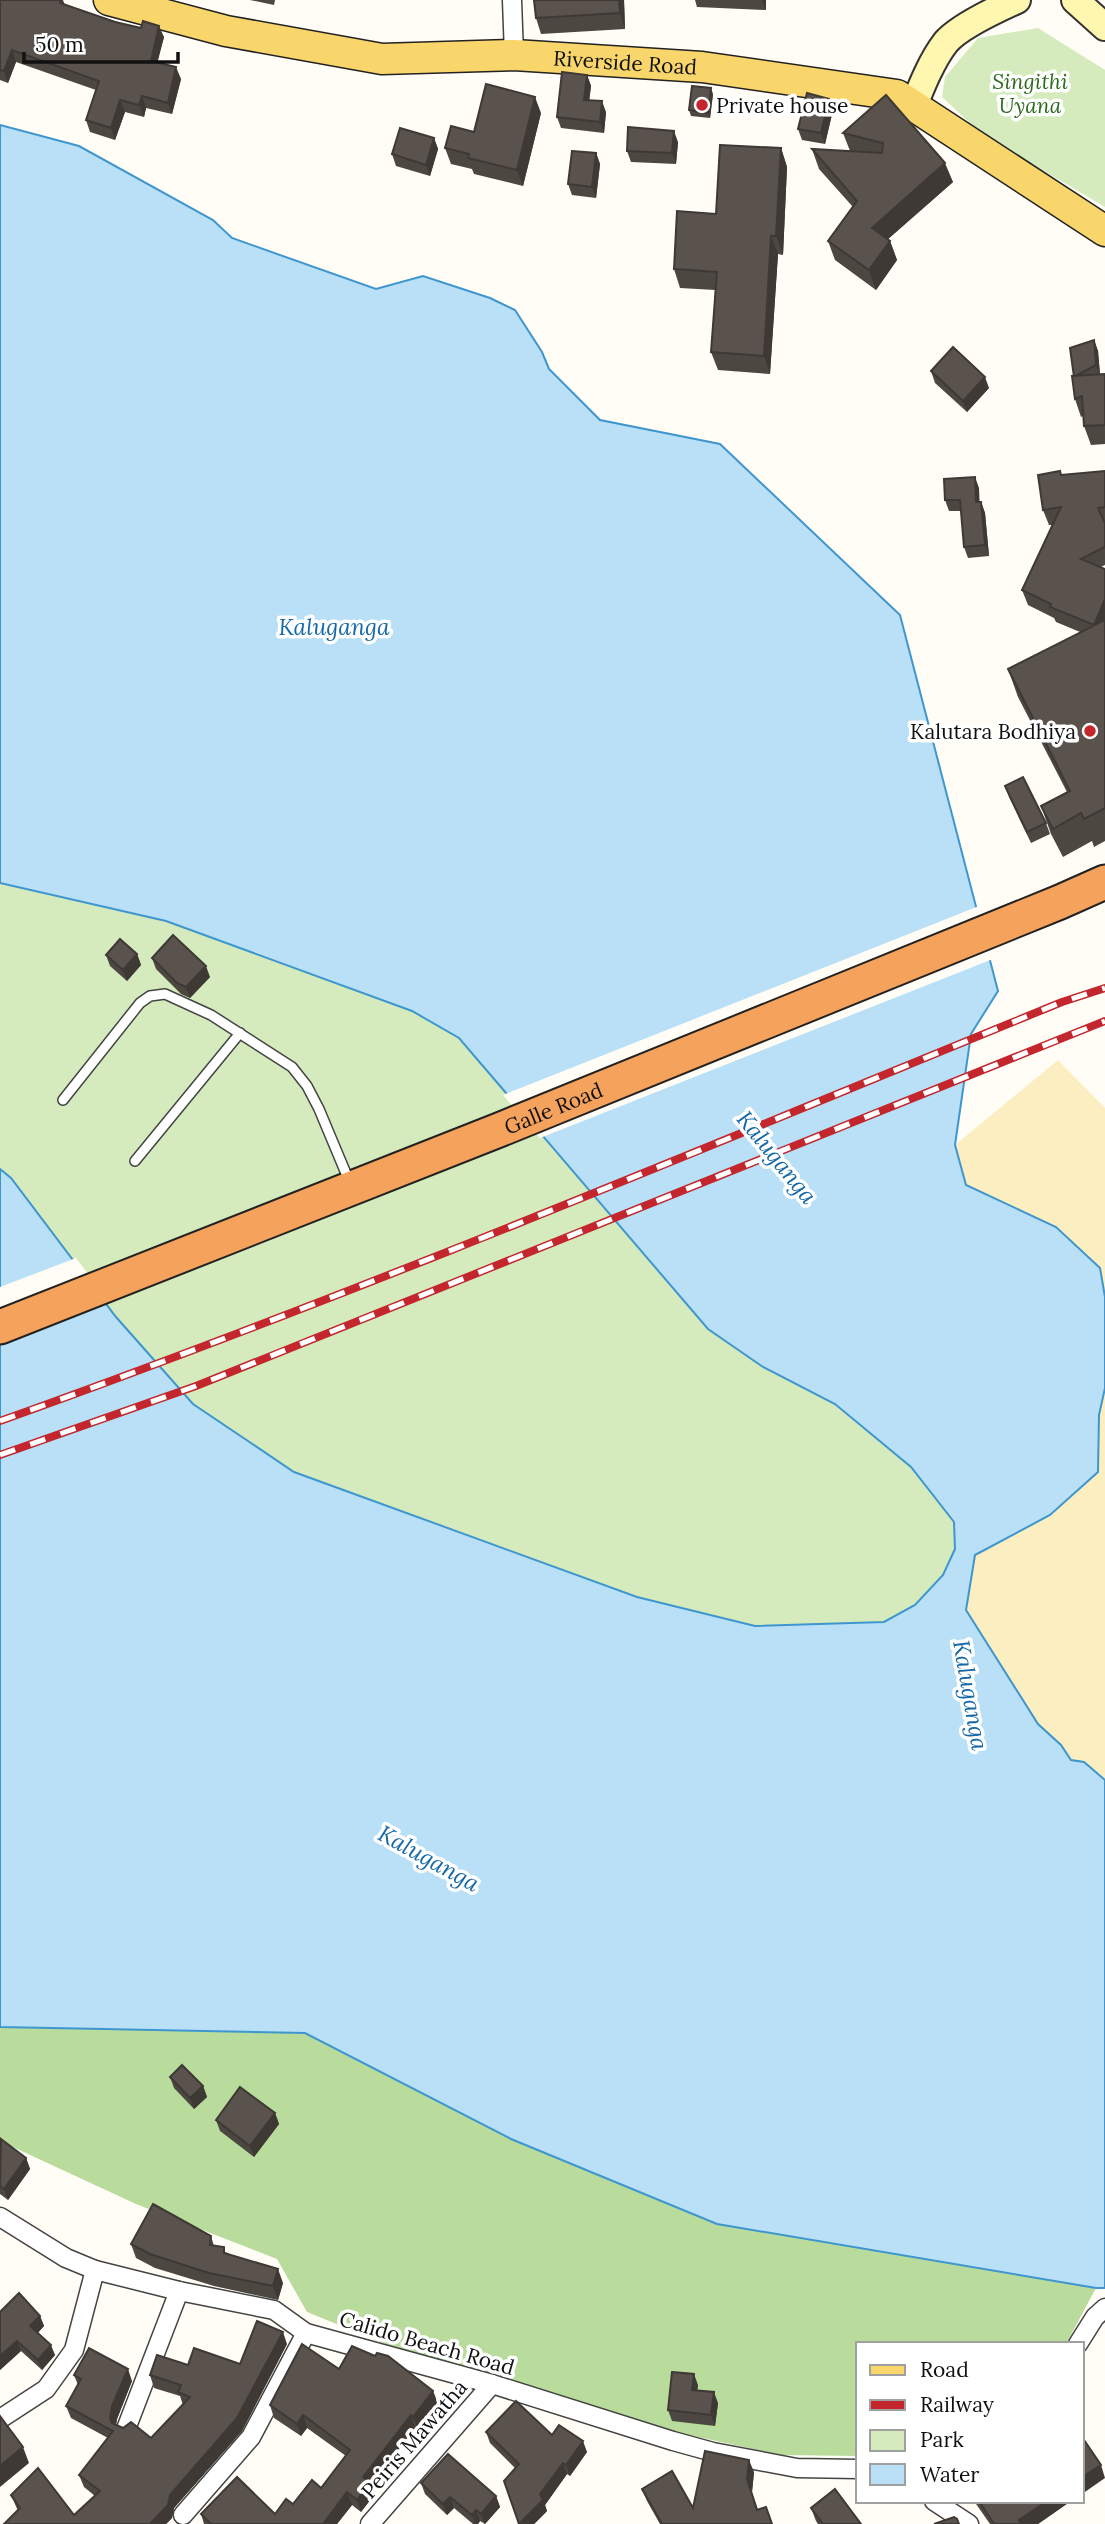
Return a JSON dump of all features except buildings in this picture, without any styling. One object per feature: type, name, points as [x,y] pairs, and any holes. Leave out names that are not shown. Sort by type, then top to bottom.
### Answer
[{"type":"highway","name":"Galle Road","points":[[0,1327],[499,1130],[1105,882]]},
{"type":"main road","name":"Riverside Road","points":[[109,0],[226,31],[382,59],[514,55],[702,67],[897,95],[1105,231]]},
{"type":"street","points":[[512,0],[514,55]]},
{"type":"street","points":[[914,106],[923,83],[947,41],[985,15],[1017,0]]},
{"type":"street","points":[[1075,0],[1105,27]]},
{"type":"street","name":"Calido Beach Road","points":[[0,2217],[66,2258],[95,2270],[178,2291],[274,2310],[306,2333],[492,2384],[713,2452],[797,2468],[856,2469]]},
{"type":"street","points":[[0,2419],[46,2389],[74,2350],[95,2270]]},
{"type":"street","points":[[126,2430],[178,2291]]},
{"type":"street","points":[[1079,2342],[1095,2317],[1105,2308]]},
{"type":"street","points":[[183,2515],[251,2437],[306,2333]]},
{"type":"street","name":"Peiris Mawatha","points":[[370,2524],[492,2384]]},
{"type":"street","points":[[937,2503],[969,2524]]},
{"type":"lane","points":[[64,1100],[140,1003],[150,996],[165,994],[211,1015],[292,1067],[307,1086],[352,1188]]},
{"type":"lane","points":[[135,1161],[240,1033]]},
{"type":"green space","name":"Singithi Uyana","points":[[1038,28],[1105,70],[1105,207],[983,135],[942,97],[945,77],[978,38]]},
{"type":"green space","name":"Kaluganga","points":[[0,883],[166,921],[412,1011],[459,1038],[708,1329],[763,1367],[835,1404],[911,1467],[954,1522],[955,1549],[943,1575],[915,1605],[884,1623],[755,1626],[637,1597],[294,1472],[193,1404],[116,1317],[11,1178],[0,1169]]},
{"type":"green space","points":[[0,2027],[305,2033],[716,2224],[1096,2288],[1067,2342],[856,2342],[856,2456],[781,2455],[675,2432],[386,2344],[307,2312],[277,2259],[136,2204],[0,2141]]},
{"type":"sand","points":[[1058,1060],[1105,1108],[1105,1297],[1100,1268],[1056,1227],[966,1185],[955,1145]]},
{"type":"sand","points":[[1105,1388],[1105,1780],[1084,1762],[1071,1760],[1061,1745],[1038,1724],[966,1610],[975,1555],[1050,1515],[1098,1472],[1099,1415]]},
{"type":"water","name":"Kaluganga","points":[[0,125],[79,146],[213,220],[232,238],[376,289],[423,276],[490,298],[515,310],[542,352],[549,369],[600,420],[720,444],[900,615],[998,991],[971,1034],[955,1145],[966,1185],[1056,1227],[1100,1268],[1105,1297],[1105,1388],[1099,1415],[1098,1472],[1050,1515],[975,1555],[966,1610],[1038,1724],[1061,1745],[1071,1760],[1084,1762],[1105,1780],[1105,2288],[717,2224],[511,2139],[305,2033],[0,2027],[0,1169],[11,1178],[116,1317],[193,1404],[294,1472],[637,1597],[755,1626],[884,1622],[915,1605],[943,1575],[955,1549],[954,1522],[911,1467],[835,1404],[763,1367],[708,1329],[459,1038],[412,1011],[166,921],[0,883]]},
{"type":"pier","points":[[979,906],[993,959],[540,1138],[503,1095]]},
{"type":"pier","points":[[76,1258],[108,1300],[0,1342],[0,1287]]},
{"type":"railway","points":[[0,1421],[401,1270],[1062,1002],[1105,988]]},
{"type":"railway","points":[[0,1455],[196,1386],[1105,1021]]},
{"type":"place","name":"Private house","points":[[702,105]]},
{"type":"place","name":"Kalutara Bodhiya","points":[[1090,731]]}]
